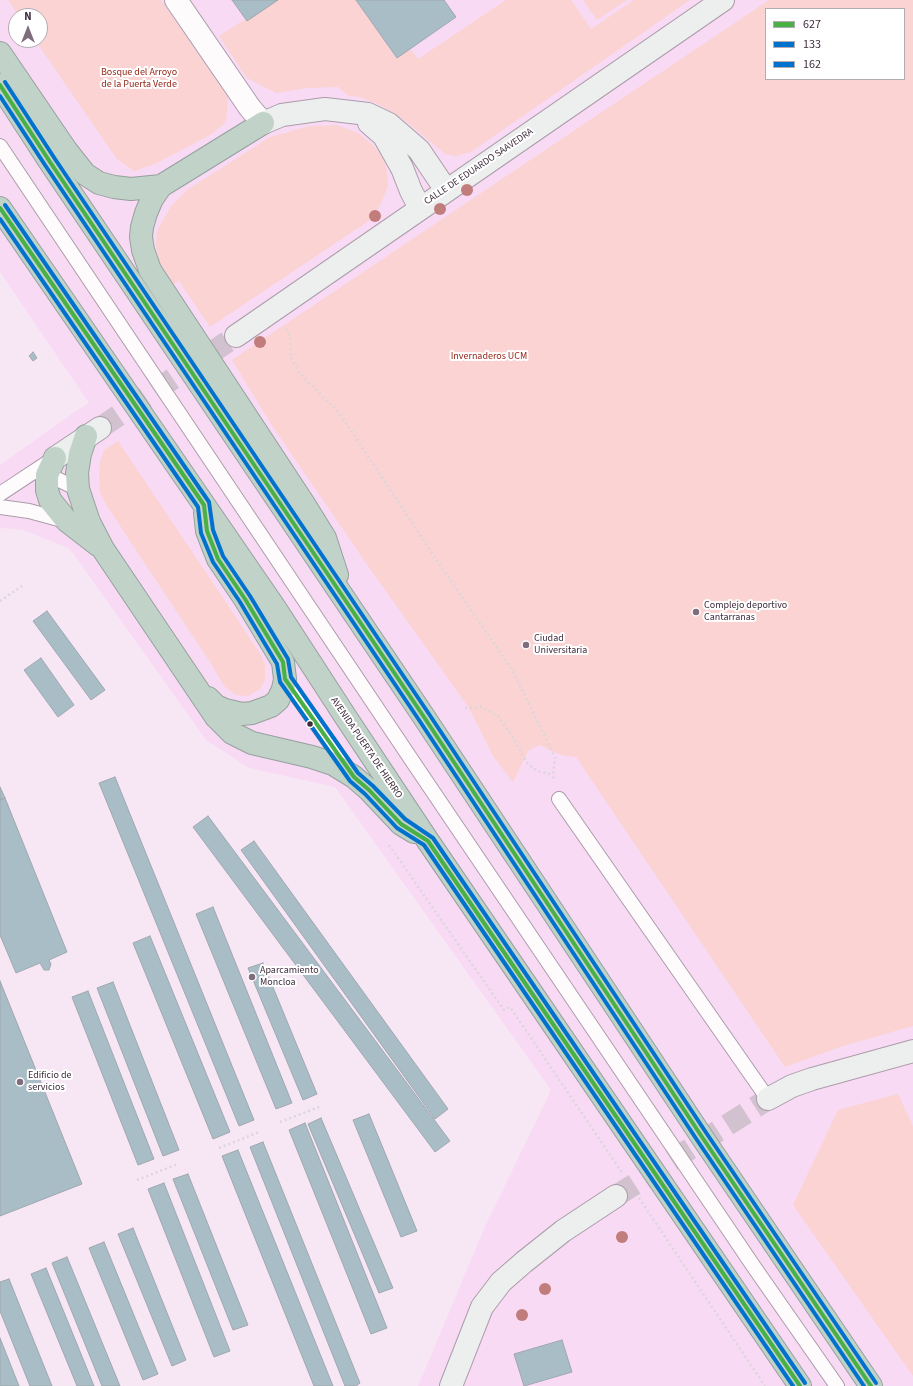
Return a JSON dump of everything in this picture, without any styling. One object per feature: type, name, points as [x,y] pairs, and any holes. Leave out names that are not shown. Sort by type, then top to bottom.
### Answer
[{"type":"highway","points":[[0,53],[66,150],[85,174],[98,183],[114,187],[131,189],[161,186]]},
{"type":"highway","points":[[0,85],[428,724],[702,1137],[871,1386]]},
{"type":"highway","points":[[263,123],[161,186],[152,199],[142,227],[141,237],[143,250],[150,270],[304,504],[324,538],[345,601]]},
{"type":"highway","name":"AVENIDA PUERTA DE HIERRO","points":[[0,208],[275,608],[428,841],[800,1386]]},
{"type":"highway","points":[[93,432],[80,454],[77,473],[78,489],[89,522],[103,549],[146,610],[216,717],[232,733],[252,743],[312,757],[333,764],[354,777],[369,790],[401,824],[428,841]]},
{"type":"highway","points":[[45,469],[47,490],[50,500],[67,521],[103,549]]},
{"type":"highway","points":[[196,688],[216,706],[242,714],[263,710],[271,706],[278,700],[283,689],[285,679],[283,662],[245,599],[218,559],[207,531],[204,504]]},
{"type":"street","points":[[176,0],[250,108],[263,123],[282,115],[325,109],[368,114],[389,124],[419,150],[446,190]]},
{"type":"street","name":"CALLE DE EDUARDO SAAVEDRA","points":[[236,336],[723,0]]},
{"type":"street","points":[[349,111],[368,122],[384,136],[402,168],[411,191],[420,208]]},
{"type":"street","points":[[45,469],[93,432]]},
{"type":"street","points":[[768,1098],[792,1086],[812,1079],[913,1051]]},
{"type":"street","points":[[451,1386],[482,1307],[501,1282],[562,1231],[627,1196]]},
{"type":"lane","points":[[0,146],[417,768],[754,1267],[837,1386]]},
{"type":"lane","points":[[0,494],[45,469],[78,489]]},
{"type":"lane","points":[[0,507],[29,511],[67,521]]},
{"type":"lane","points":[[285,679],[354,777]]},
{"type":"lane","points":[[559,799],[768,1098]]},
{"type":"path","points":[[284,323],[290,338],[291,358],[299,373],[340,414],[442,568],[513,671],[555,758],[553,775],[559,799]]},
{"type":"path","points":[[0,601],[25,584]]},
{"type":"path","points":[[466,708],[482,707],[499,717],[514,739],[527,764],[537,771],[553,775]]},
{"type":"path","points":[[388,844],[504,1010],[510,1008],[624,1176]]},
{"type":"path","points":[[280,1122],[319,1107]]},
{"type":"path","points":[[219,1148],[259,1132]]},
{"type":"path","points":[[138,1180],[178,1164]]},
{"type":"path","points":[[627,1196],[765,1386]]},
{"type":"shaded area","name":"Ciudad Universitaria","points":[[0,0],[913,0],[913,1386],[418,1386],[484,1229],[551,1090],[335,787],[249,768],[206,740],[70,549],[24,530],[0,528],[0,465],[89,403],[0,272]]},
{"type":"green space","name":"Bosque del Arroyo de la Puerta Verde","points":[[8,0],[161,0],[228,97],[226,122],[210,135],[155,164],[134,171],[117,159],[41,48],[48,48],[48,8],[14,8]]},
{"type":"green space","points":[[275,0],[356,0],[396,58],[410,49],[418,59],[506,0],[571,0],[591,29],[634,0],[690,0],[471,152],[456,156],[445,154],[403,119],[378,104],[359,97],[349,96],[338,87],[308,88],[276,93],[247,78],[219,36]]},
{"type":"green space","points":[[583,0],[627,0],[597,20]]},
{"type":"green space","name":"Invernaderos UCM","points":[[769,0],[913,0],[913,1026],[840,1047],[785,1067],[576,757],[561,755],[539,745],[528,751],[513,782],[493,756],[469,708],[366,563],[273,427],[232,360]]},
{"type":"green space","points":[[337,125],[360,134],[376,148],[386,165],[388,186],[373,218],[210,327],[179,281],[174,284],[160,263],[156,245],[157,231],[171,206],[187,190],[270,137],[310,126]]},
{"type":"green space","points":[[118,441],[261,655],[265,664],[265,680],[260,689],[248,696],[236,695],[224,686],[212,665],[107,506],[100,493],[100,462],[104,450]]},
{"type":"green space","points":[[898,1094],[913,1126],[913,1376],[793,1205],[838,1110]]},
{"type":"building","points":[[232,0],[278,0],[247,21]]},
{"type":"building","points":[[356,0],[444,0],[456,17],[397,58]]},
{"type":"building","points":[[33,352],[37,358],[33,361],[29,356]]},
{"type":"building","points":[[47,611],[105,690],[91,700],[33,621]]},
{"type":"building","points":[[41,658],[74,705],[58,717],[24,670]]},
{"type":"building","points":[[115,777],[254,1120],[239,1126],[99,783]]},
{"type":"building","points":[[0,787],[5,798],[0,800]]},
{"type":"building","points":[[5,798],[67,952],[49,960],[51,964],[49,970],[44,970],[40,963],[16,973],[0,935],[0,800]]},
{"type":"building","points":[[208,816],[450,1141],[435,1152],[193,827]]},
{"type":"building","points":[[254,841],[448,1109],[435,1119],[241,850]]},
{"type":"building","points":[[213,907],[292,1103],[276,1109],[196,914]]},
{"type":"building","points":[[150,936],[230,1132],[213,1139],[133,943]]},
{"type":"building","points":[[263,963],[317,1094],[303,1100],[248,968]]},
{"type":"building","name":"Edificio de servicios","points":[[0,981],[82,1184],[0,1216]]},
{"type":"building","points":[[113,982],[179,1150],[163,1156],[97,988]]},
{"type":"building","points":[[88,991],[154,1159],[138,1165],[72,997]]},
{"type":"building","points":[[369,1114],[417,1231],[401,1237],[353,1120]]},
{"type":"building","points":[[321,1118],[393,1288],[379,1293],[308,1124]]},
{"type":"building","points":[[305,1123],[387,1328],[371,1334],[289,1130]]},
{"type":"building","points":[[263,1142],[360,1383],[356,1386],[345,1386],[250,1147]]},
{"type":"building","points":[[238,1150],[333,1386],[314,1386],[222,1156]]},
{"type":"building","points":[[188,1174],[248,1325],[233,1330],[173,1179]]},
{"type":"building","points":[[164,1183],[230,1351],[214,1357],[148,1189]]},
{"type":"building","points":[[133,1228],[186,1360],[172,1366],[118,1234]]},
{"type":"building","points":[[104,1242],[158,1374],[143,1380],[89,1248]]},
{"type":"building","points":[[67,1257],[120,1386],[102,1386],[52,1263]]},
{"type":"building","points":[[46,1268],[94,1386],[77,1386],[31,1274]]},
{"type":"building","points":[[9,1279],[52,1386],[30,1386],[0,1311],[0,1282]]},
{"type":"building","points":[[0,1338],[19,1386],[0,1386]]},
{"type":"building","points":[[562,1340],[572,1372],[524,1386],[514,1354]]},
{"type":"tunnel","points":[[100,428],[236,336]]},
{"type":"tunnel","points":[[616,1196],[768,1099]]},
{"type":"transit line","name":"162","points":[[5,82],[55,159],[429,714],[707,1134],[876,1383]]},
{"type":"transit line","name":"627","points":[[0,85],[50,162],[424,717],[702,1137],[871,1386]]},
{"type":"transit line","name":"133","points":[[0,96],[419,720],[697,1140],[864,1386]]},
{"type":"transit line","name":"162","points":[[5,205],[209,502],[213,530],[223,556],[250,596],[288,659],[291,677],[358,773],[373,786],[405,819],[433,838],[805,1383]]},
{"type":"transit line","name":"627","points":[[0,208],[204,505],[207,531],[218,559],[245,599],[283,662],[285,679],[354,777],[369,790],[401,824],[428,841],[800,1386]]},
{"type":"transit line","name":"133","points":[[0,219],[198,507],[201,533],[213,562],[240,602],[277,664],[280,682],[350,781],[365,794],[397,828],[424,845],[793,1386]]},
{"type":"place","name":"Complejo deportivo Cantarranas","points":[[696,612]]},
{"type":"place","name":"Ciudad Universitaria","points":[[526,645]]},
{"type":"place","name":"Aparcamiento Moncloa","points":[[252,977]]},
{"type":"place","name":"Edificio de servicios","points":[[20,1082]]}]
